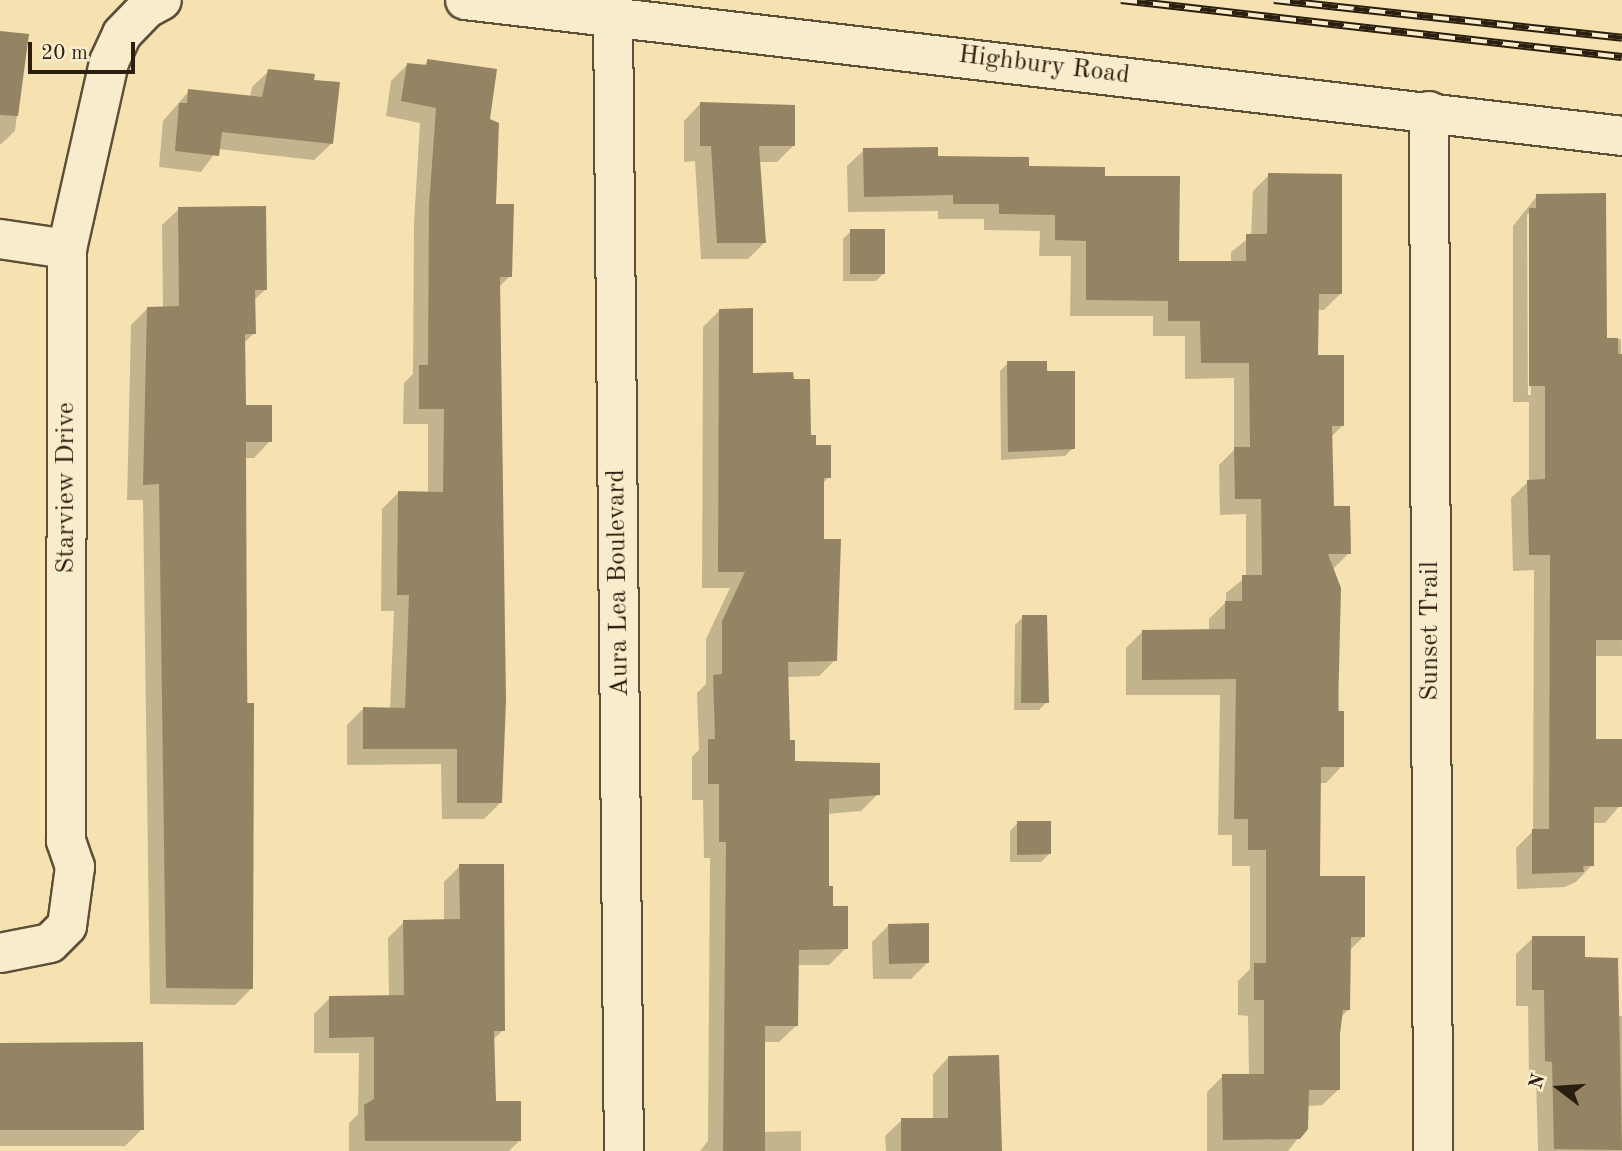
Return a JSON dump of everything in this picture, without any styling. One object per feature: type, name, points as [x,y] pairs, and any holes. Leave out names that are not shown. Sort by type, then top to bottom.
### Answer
[{"type":"street","name":"Starview Drive","points":[[0,953],[50,943],[67,926],[75,867],[66,841],[67,249],[109,62],[122,34],[146,9],[162,0]]},
{"type":"street","name":"Highbury Road","points":[[465,0],[613,15],[1622,136]]},
{"type":"street","name":"Aura Lea Boulevard","points":[[613,15],[624,1151]]},
{"type":"street","name":"Sunset Trail","points":[[1429,111],[1433,1151]]},
{"type":"street","points":[[0,239],[67,249]]},
{"type":"building","points":[[0,31],[29,34],[18,116],[0,115]]},
{"type":"building","points":[[427,59],[497,69],[490,119],[499,123],[496,204],[514,204],[512,277],[500,277],[506,701],[502,803],[457,803],[457,749],[363,749],[363,707],[405,708],[409,595],[397,595],[398,491],[443,492],[444,409],[419,409],[419,365],[428,365],[429,206],[436,108],[401,101],[407,63],[427,65]]},
{"type":"building","points":[[268,69],[315,74],[314,80],[340,82],[333,144],[222,132],[219,156],[175,151],[179,103],[187,103],[188,89],[262,97]]},
{"type":"building","points":[[700,102],[795,105],[795,146],[759,146],[766,243],[717,243],[711,146],[700,146]]},
{"type":"building","points":[[938,147],[938,156],[1029,157],[1029,166],[1105,167],[1105,176],[1180,176],[1179,261],[1246,261],[1246,234],[1267,234],[1268,173],[1342,174],[1342,294],[1319,294],[1318,355],[1344,355],[1344,426],[1332,426],[1334,506],[1350,506],[1351,554],[1328,554],[1341,588],[1338,711],[1344,711],[1344,767],[1321,767],[1320,876],[1365,876],[1365,937],[1351,937],[1350,1010],[1343,1010],[1340,1034],[1340,1090],[1309,1090],[1308,1129],[1300,1139],[1223,1140],[1222,1074],[1264,1074],[1264,1000],[1254,1000],[1254,963],[1266,963],[1266,850],[1248,850],[1248,819],[1234,819],[1236,679],[1142,680],[1142,630],[1225,629],[1225,601],[1242,601],[1242,575],[1262,575],[1261,499],[1235,499],[1234,447],[1250,447],[1249,363],[1201,363],[1200,321],[1168,321],[1168,301],[1086,300],[1086,241],[1055,240],[1055,215],[999,214],[999,204],[953,204],[953,195],[864,197],[863,148]]},
{"type":"building","points":[[1606,193],[1607,338],[1618,338],[1618,354],[1622,354],[1622,640],[1596,640],[1596,739],[1622,739],[1622,807],[1594,807],[1594,866],[1583,866],[1584,872],[1532,874],[1532,829],[1549,829],[1550,555],[1529,555],[1527,480],[1545,479],[1545,386],[1529,386],[1529,208],[1536,208],[1536,194]]},
{"type":"building","points":[[266,206],[267,290],[255,290],[256,334],[245,334],[246,405],[272,405],[272,442],[246,442],[247,703],[254,703],[253,989],[166,988],[159,484],[143,485],[147,307],[179,306],[178,207]]},
{"type":"building","points":[[850,229],[885,229],[885,274],[850,274]]},
{"type":"building","points":[[753,308],[753,373],[793,372],[794,379],[810,379],[811,435],[816,435],[816,445],[831,445],[831,478],[824,478],[824,539],[841,539],[837,661],[788,662],[790,740],[795,740],[795,761],[880,763],[880,795],[829,799],[829,886],[833,886],[833,906],[848,906],[848,949],[799,950],[798,1026],[765,1026],[765,1151],[723,1151],[726,842],[719,842],[719,784],[708,784],[708,739],[715,739],[713,675],[722,674],[722,621],[745,572],[718,572],[719,309]]},
{"type":"building","points":[[1007,361],[1047,361],[1047,371],[1075,371],[1075,449],[1008,452]]},
{"type":"building","points":[[1022,615],[1047,615],[1049,703],[1021,703]]},
{"type":"building","points":[[1017,821],[1051,821],[1051,854],[1017,855]]},
{"type":"building","points":[[459,864],[504,864],[505,1031],[494,1031],[496,1101],[521,1101],[521,1141],[365,1141],[364,1105],[374,1099],[374,1037],[329,1038],[329,996],[404,995],[403,920],[460,919]]},
{"type":"building","points":[[929,923],[929,963],[889,964],[888,924]]},
{"type":"building","points":[[1532,936],[1585,936],[1585,957],[1618,958],[1622,1150],[1554,1149],[1552,1062],[1545,1061],[1544,990],[1532,990]]},
{"type":"building","points":[[143,1042],[144,1130],[0,1130],[0,1043]]},
{"type":"building","points":[[999,1055],[1002,1151],[901,1151],[901,1118],[948,1118],[948,1056]]},
{"type":"railway","points":[[1121,0],[1622,57]]},
{"type":"railway","points":[[1274,0],[1622,38]]}]
